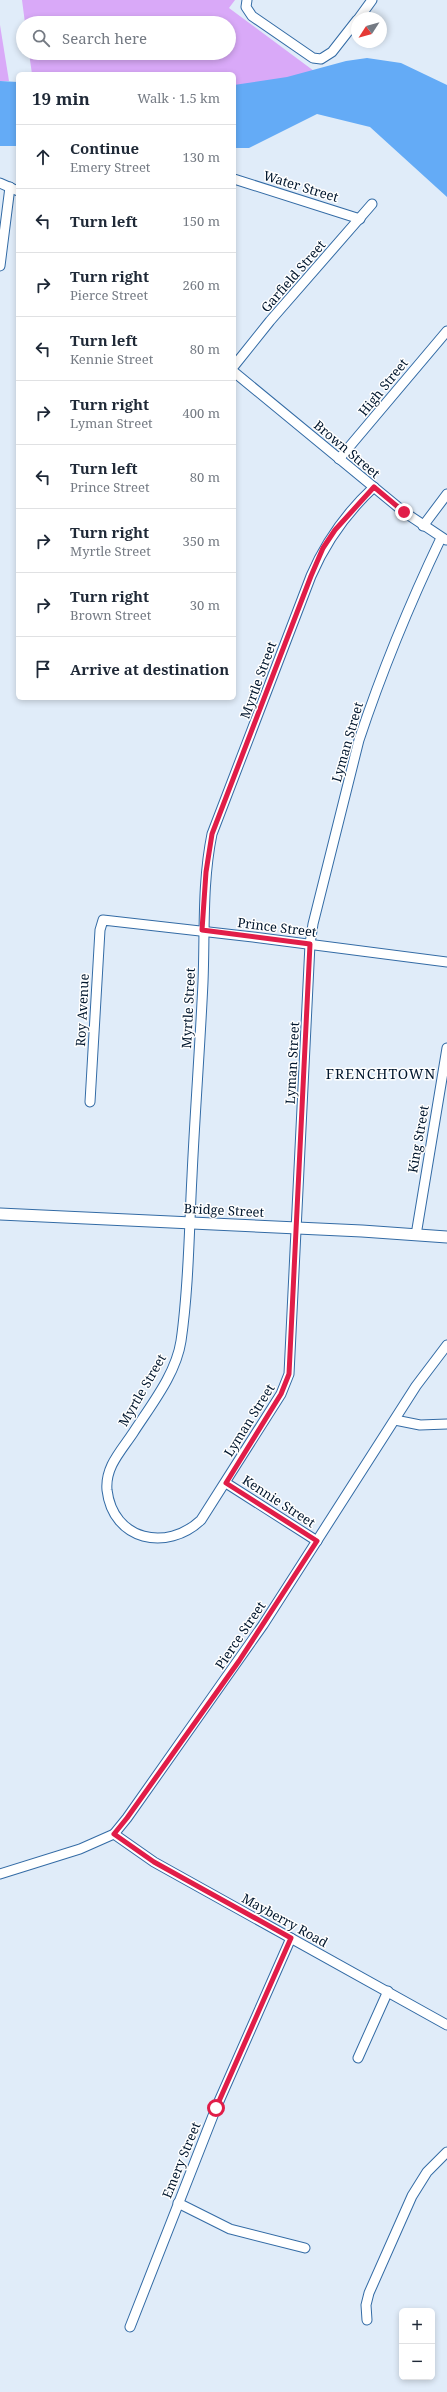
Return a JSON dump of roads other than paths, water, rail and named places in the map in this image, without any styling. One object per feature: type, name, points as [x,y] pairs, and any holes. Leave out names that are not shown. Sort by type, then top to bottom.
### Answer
[{"type":"street","points":[[363,12],[372,0]]},
{"type":"street","points":[[247,4],[252,16],[292,45],[313,58],[321,59],[332,52],[351,28]]},
{"type":"street","name":"Water Street","points":[[236,180],[360,219]]},
{"type":"street","points":[[0,183],[14,189],[0,266]]},
{"type":"street","name":"Garfield Street","points":[[236,364],[270,321],[372,204]]},
{"type":"street","name":"High Street","points":[[339,459],[447,331]]},
{"type":"street","name":"Brown Street","points":[[236,374],[374,487],[423,526],[444,540]]},
{"type":"street","name":"Myrtle Street","points":[[141,1536],[126,1527],[115,1513],[109,1497],[107,1480],[113,1461],[166,1380],[178,1353],[183,1325],[203,983],[202,930],[206,872],[212,834],[323,548],[335,530],[374,487]]},
{"type":"street","points":[[423,526],[447,494]]},
{"type":"street","name":"Lyman Street","points":[[141,1536],[161,1539],[187,1530],[201,1520],[226,1483],[281,1394],[289,1374],[310,944],[313,924],[359,740],[394,646],[444,540]]},
{"type":"street","name":"Prince Street","points":[[103,920],[202,930],[447,962]]},
{"type":"street","name":"Roy Avenue","points":[[90,1102],[100,930],[103,920]]},
{"type":"street","name":"King Street","points":[[416,1235],[447,1048]]},
{"type":"street","name":"Bridge Street","points":[[0,1214],[447,1237]]},
{"type":"street","name":"Pierce Street","points":[[0,1874],[80,1849],[114,1834],[239,1661],[416,1386],[447,1344]]},
{"type":"street","points":[[395,1420],[420,1424],[447,1424]]},
{"type":"street","name":"Kennie Street","points":[[226,1483],[317,1541]]},
{"type":"street","name":"Mayberry Road","points":[[114,1834],[154,1862],[447,2025]]},
{"type":"street","name":"Emery Street","points":[[130,2327],[178,2203],[291,1938]]},
{"type":"street","points":[[358,2058],[388,1991]]},
{"type":"street","points":[[367,2320],[366,2304],[369,2293],[412,2196],[427,2172],[447,2152]]},
{"type":"street","points":[[178,2203],[230,2229],[305,2248]]},
{"type":"water","points":[[367,58],[401,63],[447,85],[447,197],[370,127],[317,114],[249,148],[236,148],[236,85],[287,77],[346,61]]},
{"type":"water","points":[[0,81],[16,82],[16,146],[0,146]]},
{"type":"district","name":"FRENCHTOWN","points":[[381,1074]]}]
